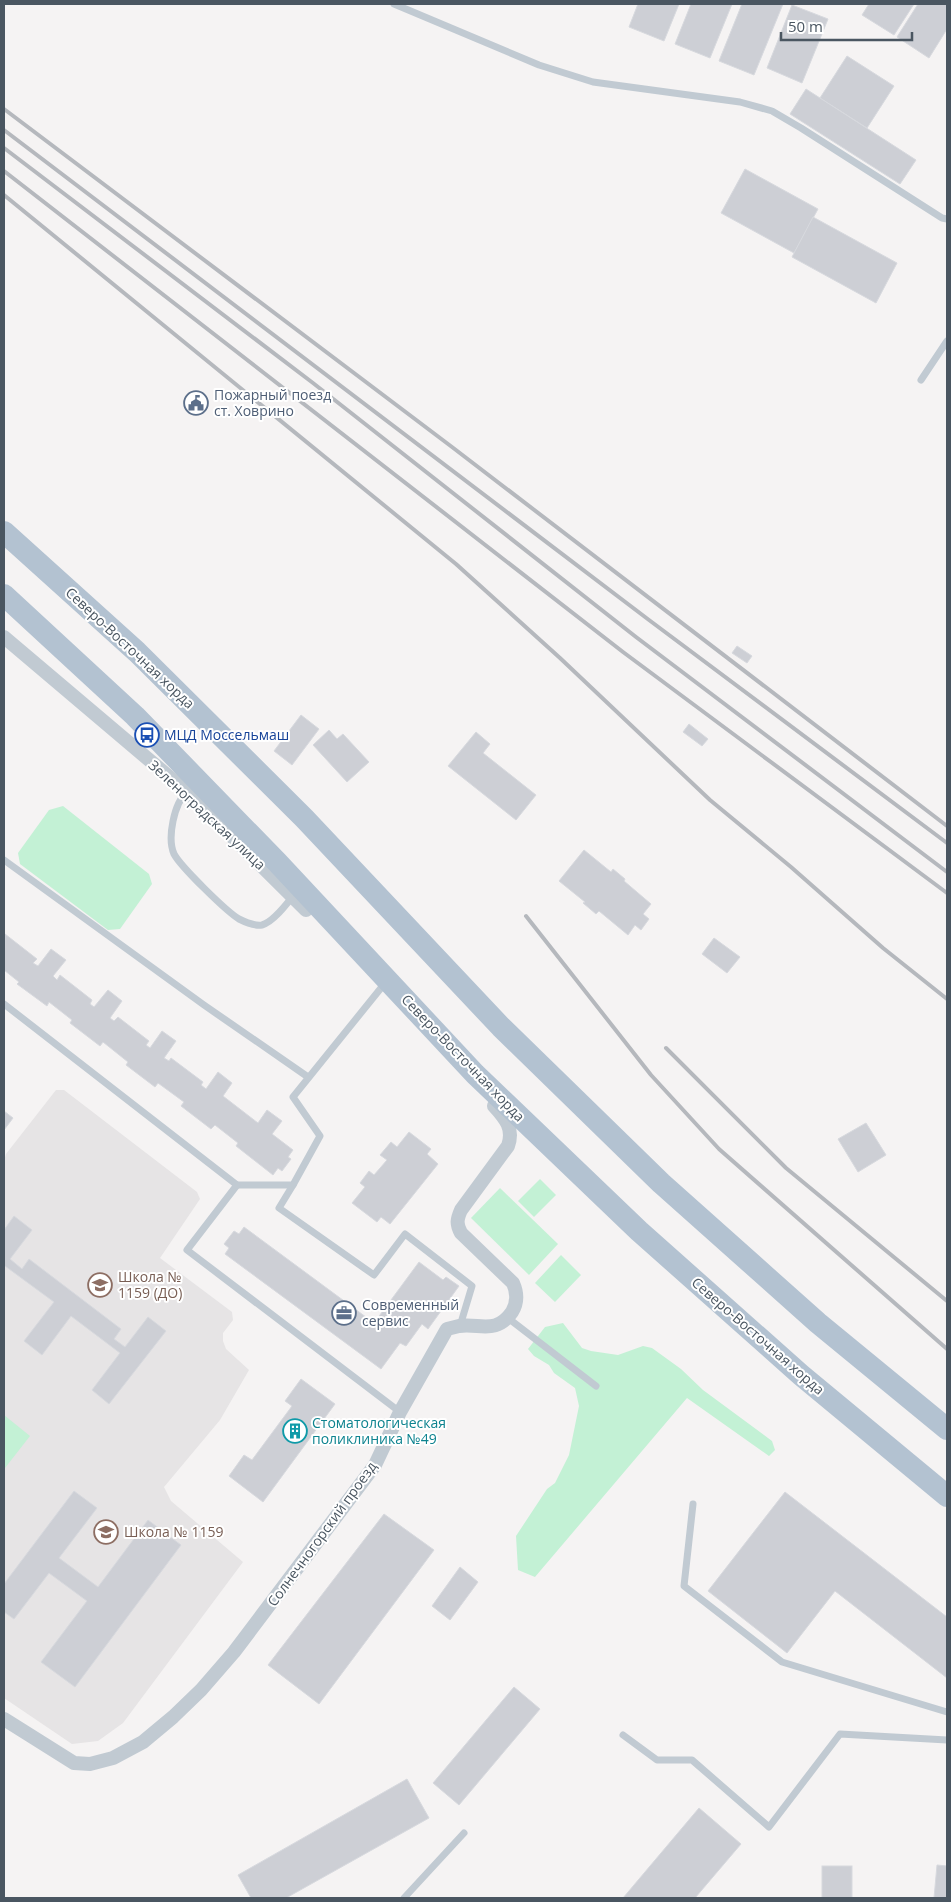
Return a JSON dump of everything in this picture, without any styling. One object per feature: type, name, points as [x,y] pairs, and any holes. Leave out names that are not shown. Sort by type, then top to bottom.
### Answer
[{"type":"main road","name":"Северо-Восточная хорда","points":[[4,532],[137,652],[304,818],[501,1028],[661,1182],[818,1323],[947,1429]]},
{"type":"main road","name":"Северо-Восточная хорда","points":[[4,595],[134,716],[277,862],[475,1074],[632,1224],[800,1376],[947,1496]]},
{"type":"street","name":"Зеленоградская улица","points":[[4,637],[187,792],[293,896],[379,986]]},
{"type":"street","points":[[379,986],[505,1118],[510,1127],[511,1138],[508,1146],[461,1210],[457,1226],[461,1233],[512,1282],[517,1291],[515,1307],[508,1318],[502,1322],[490,1326],[460,1326]]},
{"type":"street","name":"Солнечногорский проезд","points":[[4,1718],[74,1763],[90,1764],[113,1758],[143,1742],[201,1690],[234,1652],[374,1465],[400,1412],[448,1330],[460,1326]]},
{"type":"lane","points":[[394,4],[539,65],[593,82],[740,102],[772,111],[942,218],[947,219]]},
{"type":"lane","points":[[920,380],[947,341]]},
{"type":"lane","points":[[187,792],[181,797],[171,833],[174,853],[185,870],[238,918],[249,924],[262,925],[278,914],[293,896]]},
{"type":"lane","points":[[4,860],[204,1005],[308,1077]]},
{"type":"lane","points":[[379,986],[293,1097],[320,1136],[279,1208],[374,1275],[405,1234],[472,1286],[460,1326]]},
{"type":"lane","points":[[4,1004],[236,1186],[293,1185]]},
{"type":"lane","points":[[236,1186],[187,1250],[400,1412]]},
{"type":"lane","points":[[508,1318],[596,1386]]},
{"type":"lane","points":[[693,1504],[684,1586],[782,1662],[947,1712]]},
{"type":"lane","points":[[623,1735],[657,1760],[692,1760],[769,1827],[840,1734],[947,1740]]},
{"type":"lane","points":[[404,1898],[464,1832]]},
{"type":"shaded area","points":[[56,1090],[64,1090],[197,1192],[200,1199],[160,1258],[232,1312],[233,1320],[223,1333],[223,1341],[226,1349],[249,1370],[220,1420],[164,1487],[171,1501],[243,1562],[123,1723],[98,1741],[72,1744],[4,1698],[4,1161],[6,1154]]},
{"type":"green space","points":[[63,806],[149,874],[152,884],[120,929],[108,930],[20,864],[18,853],[49,810]]},
{"type":"green space","points":[[540,1179],[556,1195],[534,1217],[518,1201]]},
{"type":"green space","points":[[500,1188],[558,1244],[529,1275],[471,1218]]},
{"type":"green space","points":[[561,1255],[581,1275],[555,1302],[535,1283]]},
{"type":"green space","points":[[563,1323],[582,1348],[591,1351],[618,1355],[643,1346],[652,1348],[681,1369],[703,1390],[772,1441],[775,1450],[769,1456],[687,1398],[535,1577],[518,1570],[516,1536],[547,1489],[555,1483],[569,1455],[579,1406],[575,1388],[554,1373],[549,1365],[534,1356],[528,1349],[545,1327]]},
{"type":"green space","points":[[4,1415],[30,1436],[5,1468],[4,1467]]},
{"type":"building","points":[[638,4],[679,4],[664,41],[629,27]]},
{"type":"building","points":[[691,4],[732,4],[710,58],[675,44]]},
{"type":"building","points":[[742,4],[783,4],[754,75],[719,61]]},
{"type":"building","points":[[869,4],[914,4],[894,35],[862,15]]},
{"type":"building","points":[[918,4],[947,4],[947,29],[929,58],[897,37]]},
{"type":"building","points":[[792,5],[828,19],[802,83],[767,68]]},
{"type":"building","points":[[847,56],[894,86],[867,128],[820,98]]},
{"type":"building","points":[[806,89],[916,160],[900,184],[790,114]]},
{"type":"building","points":[[745,169],[818,209],[794,253],[721,213]]},
{"type":"building","points":[[813,217],[897,263],[876,303],[792,257]]},
{"type":"building","points":[[737,646],[752,656],[747,663],[732,653]]},
{"type":"building","points":[[301,715],[319,729],[292,765],[274,751]]},
{"type":"building","points":[[689,724],[708,739],[702,746],[683,732]]},
{"type":"building","points":[[329,730],[337,739],[343,734],[369,762],[347,782],[313,745]]},
{"type":"building","points":[[476,732],[490,744],[483,753],[536,795],[516,820],[448,766]]},
{"type":"building","points":[[584,850],[611,872],[613,869],[651,904],[643,914],[649,919],[641,930],[635,925],[628,935],[599,911],[596,914],[583,903],[585,902],[559,881]]},
{"type":"building","points":[[5,934],[37,959],[33,963],[38,966],[51,949],[66,960],[53,976],[57,980],[60,975],[92,1000],[90,1004],[94,1007],[108,990],[122,1001],[110,1018],[114,1021],[118,1017],[149,1041],[146,1045],[150,1048],[162,1031],[176,1041],[164,1058],[169,1061],[171,1058],[203,1082],[201,1085],[206,1089],[218,1072],[232,1083],[223,1096],[258,1123],[267,1110],[282,1121],[272,1134],[293,1150],[288,1157],[291,1159],[282,1171],[278,1168],[273,1175],[236,1146],[238,1143],[215,1125],[211,1129],[181,1106],[184,1102],[158,1083],[155,1087],[126,1065],[128,1062],[103,1042],[100,1046],[70,1023],[72,1020],[49,1002],[47,1006],[17,984],[19,982],[4,970]]},
{"type":"building","points":[[714,938],[740,957],[727,973],[702,954]]},
{"type":"building","points":[[4,1111],[13,1118],[4,1130]]},
{"type":"building","points":[[866,1123],[886,1155],[858,1172],[838,1139]]},
{"type":"building","points":[[409,1132],[431,1149],[427,1154],[438,1164],[390,1224],[381,1217],[377,1222],[352,1203],[365,1187],[360,1183],[369,1171],[374,1175],[387,1160],[380,1155],[391,1142],[397,1147]]},
{"type":"building","points":[[14,1216],[32,1230],[10,1259],[22,1269],[29,1259],[121,1329],[114,1339],[125,1347],[148,1317],[166,1331],[109,1404],[92,1390],[120,1353],[71,1316],[42,1355],[24,1341],[54,1302],[4,1267],[4,1230]]},
{"type":"building","points":[[244,1227],[374,1323],[419,1262],[443,1280],[446,1277],[459,1286],[428,1329],[422,1324],[406,1346],[400,1343],[381,1369],[225,1254],[229,1248],[224,1244],[234,1231],[239,1234]]},
{"type":"building","name":"Стоматологическая поликлиника №49","points":[[301,1379],[335,1404],[263,1502],[229,1476],[244,1455],[252,1460],[292,1406],[285,1401]]},
{"type":"building","points":[[74,1491],[97,1508],[59,1558],[98,1587],[148,1520],[181,1545],[75,1687],[41,1662],[87,1601],[49,1573],[14,1619],[4,1612],[4,1584]]},
{"type":"building","points":[[785,1492],[947,1617],[947,1678],[835,1591],[787,1653],[708,1591]]},
{"type":"building","points":[[384,1514],[434,1550],[319,1704],[268,1665]]},
{"type":"building","points":[[460,1567],[478,1582],[450,1620],[432,1606]]},
{"type":"building","points":[[514,1687],[540,1709],[459,1805],[433,1783]]},
{"type":"building","points":[[407,1779],[429,1818],[286,1898],[251,1898],[238,1875]]},
{"type":"building","points":[[699,1808],[741,1844],[695,1898],[623,1898]]},
{"type":"building","points":[[937,1865],[947,1866],[947,1898],[934,1898]]},
{"type":"building","points":[[822,1866],[852,1866],[852,1898],[822,1898]]},
{"type":"railway","points":[[4,109],[452,447],[947,826]]},
{"type":"railway","points":[[4,130],[649,620],[947,843]]},
{"type":"railway","points":[[4,148],[313,383],[636,637],[947,872]]},
{"type":"railway","points":[[4,171],[623,652],[947,893]]},
{"type":"railway","points":[[4,195],[456,564],[560,658],[710,800],[791,867],[883,948],[947,999]]},
{"type":"railway","points":[[526,916],[651,1075],[719,1149],[947,1349]]},
{"type":"railway","points":[[666,1048],[786,1168],[947,1301]]},
{"type":"place","name":"Пожарный поезд ст. Ховрино","points":[[196,403]]},
{"type":"place","name":"МЦД Моссельмаш","points":[[147,735]]},
{"type":"place","name":"Школа № 1159 (ДО)","points":[[100,1285]]},
{"type":"place","name":"Современный сервис","points":[[344,1313]]},
{"type":"place","name":"Стоматологическая поликлиника №49","points":[[295,1431]]},
{"type":"place","name":"Школа № 1159","points":[[106,1532]]}]
